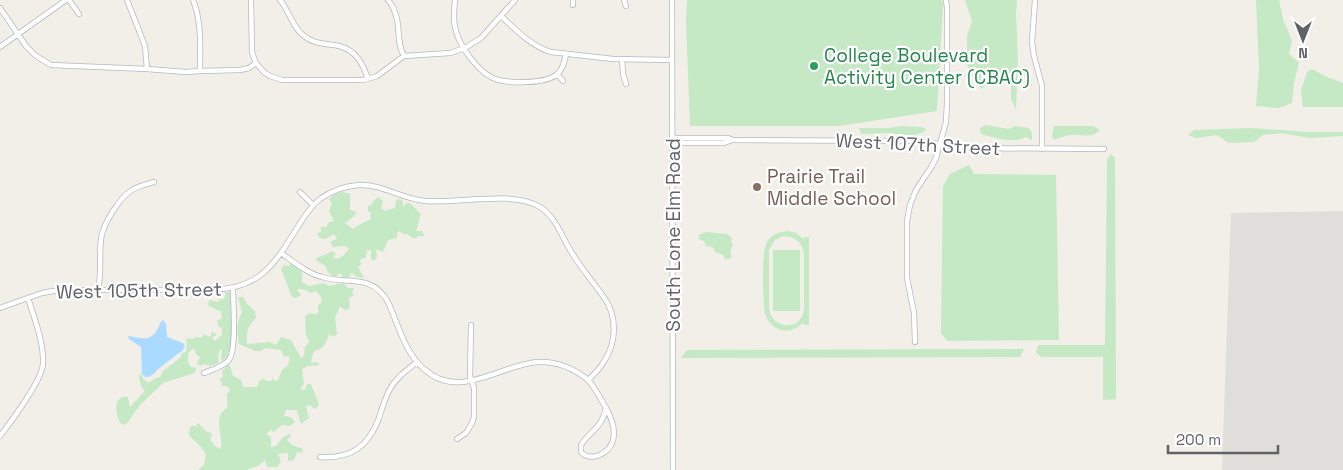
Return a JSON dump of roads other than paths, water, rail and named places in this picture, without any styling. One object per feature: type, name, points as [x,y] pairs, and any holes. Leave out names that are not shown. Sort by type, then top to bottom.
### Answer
[{"type":"street","points":[[0,47],[68,0],[79,14]]},
{"type":"street","points":[[127,0],[145,46],[147,69]]},
{"type":"street","points":[[193,0],[200,27],[200,71]]},
{"type":"street","points":[[252,0],[252,52],[256,63],[264,73],[279,79],[361,81],[377,76],[404,56],[450,53],[464,48],[481,38],[515,0]]},
{"type":"street","points":[[280,0],[300,34],[315,43],[340,46],[350,51],[363,65],[368,79]]},
{"type":"street","points":[[388,0],[394,10],[399,27],[398,41],[404,56]]},
{"type":"street","points":[[455,0],[455,29],[464,48],[483,72],[493,78],[506,82],[546,80],[557,74],[564,63],[566,55]]},
{"type":"street","points":[[624,0],[626,6]]},
{"type":"street","name":"South Lone Elm Road","points":[[672,0],[673,470]]},
{"type":"street","points":[[915,342],[914,313],[907,278],[908,213],[916,190],[932,166],[944,130],[946,113],[946,0]]},
{"type":"street","points":[[1035,0],[1032,42],[1042,86],[1042,149]]},
{"type":"street","points":[[0,8],[26,46],[36,56],[51,65],[186,72],[240,70],[249,68],[256,63]]},
{"type":"street","points":[[501,16],[531,42],[551,52],[566,55],[622,59],[672,60]]},
{"type":"street","points":[[622,59],[622,74],[626,84]]},
{"type":"street","points":[[557,74],[563,81]]},
{"type":"street","name":"West 107th Street","points":[[672,140],[728,138],[733,140],[918,141],[966,148],[1104,149]]},
{"type":"street","points":[[98,290],[101,237],[107,222],[128,193],[138,187],[154,182]]},
{"type":"street","points":[[300,192],[313,205],[324,196],[341,188],[362,185],[424,201],[516,199],[528,201],[540,208],[555,222],[571,252],[603,295],[612,312],[614,327],[612,345],[604,362],[588,380]]},
{"type":"street","name":"West 105th Street","points":[[0,308],[53,291],[210,290],[233,288],[245,284],[268,269],[313,205]]},
{"type":"street","points":[[281,253],[318,276],[334,280],[364,282],[378,288],[388,302],[410,352],[427,372],[441,380],[459,383],[485,378],[526,364],[545,362],[564,366],[588,380],[606,408],[610,416],[614,433],[613,442],[604,453],[586,456],[581,452],[582,445],[601,422],[606,408]]},
{"type":"street","points":[[204,373],[224,364],[232,354],[233,288]]},
{"type":"street","points":[[0,436],[38,381],[43,367],[42,349],[28,298]]},
{"type":"street","points":[[457,439],[466,433],[472,423],[474,395],[470,376],[471,325]]},
{"type":"street","points":[[320,457],[344,456],[362,446],[375,426],[390,388],[396,380],[417,362]]},
{"type":"water","points":[[163,320],[166,324],[167,337],[183,343],[185,346],[183,350],[153,374],[145,377],[142,374],[141,347],[128,337],[148,338],[155,334]]},
{"type":"place","name":"College Boulevard Activity Center (CBAC)","points":[[814,66]]},
{"type":"place","name":"Prairie Trail Middle School","points":[[757,187]]}]
